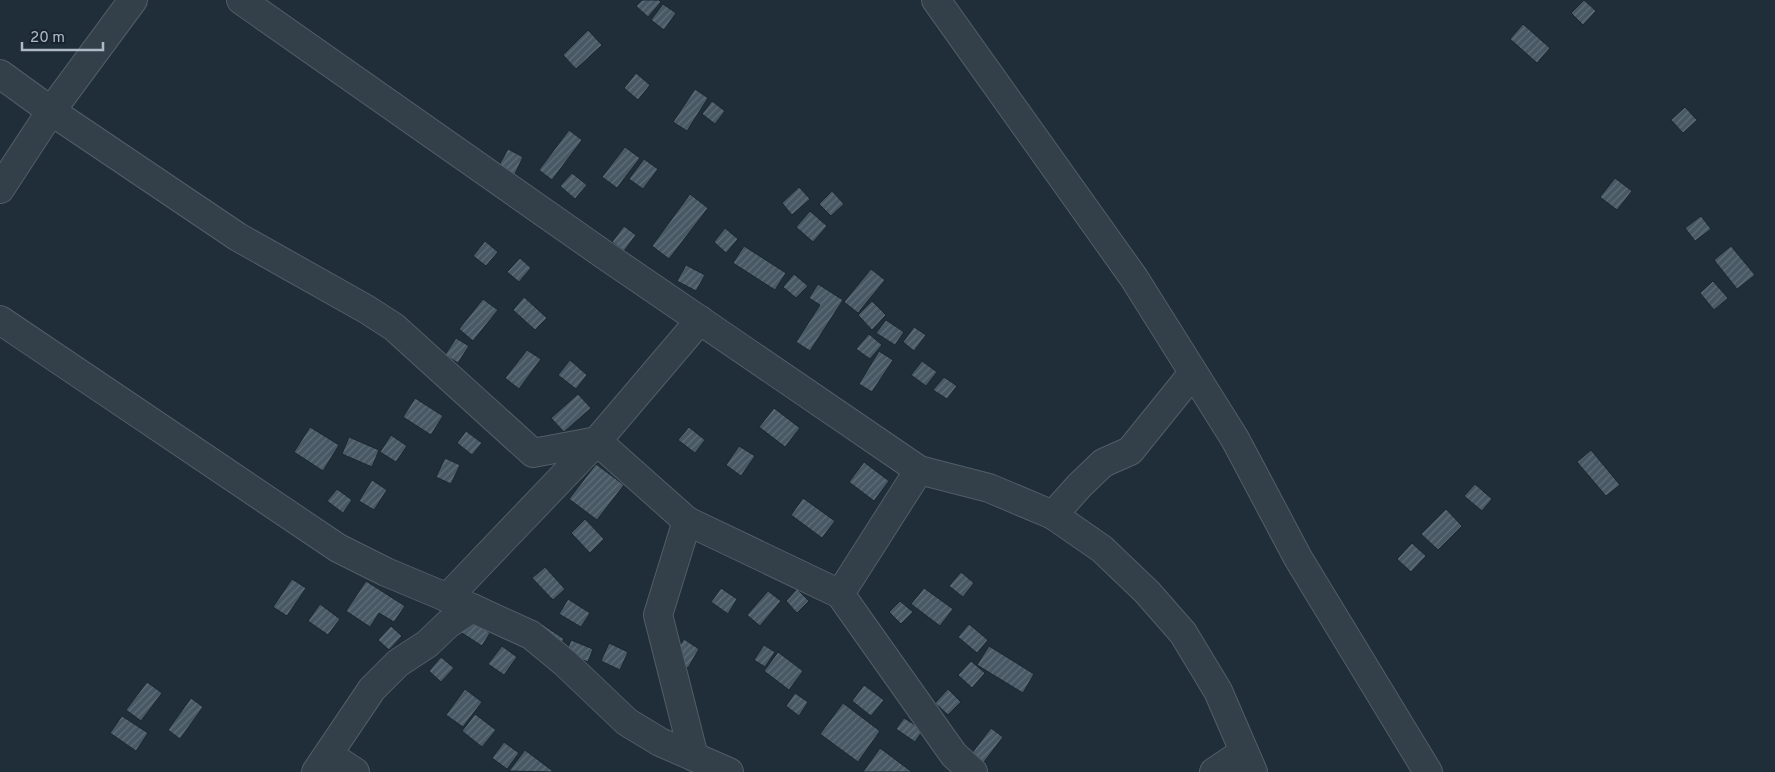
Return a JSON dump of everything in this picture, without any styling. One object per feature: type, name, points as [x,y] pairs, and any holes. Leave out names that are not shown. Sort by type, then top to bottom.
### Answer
[{"type":"street","points":[[0,189],[51,111],[133,0]]},
{"type":"street","points":[[241,0],[372,93],[919,470],[989,488],[1053,516],[1102,549],[1147,592],[1183,633],[1218,691],[1248,762],[1214,772]]},
{"type":"street","points":[[936,0],[1134,278],[1235,439],[1298,558],[1428,772]]},
{"type":"street","points":[[0,74],[51,111],[238,237],[366,309],[394,327],[533,453],[597,441]]},
{"type":"street","points":[[0,320],[338,548],[386,572],[531,635],[565,663],[627,722],[660,742],[729,772]]},
{"type":"street","points":[[447,598],[597,441],[700,320]]},
{"type":"street","points":[[1053,516],[1080,485],[1103,464],[1130,451],[1194,373]]},
{"type":"street","points":[[597,441],[687,521],[840,594],[954,755],[973,772]]},
{"type":"street","points":[[840,594],[919,470]]},
{"type":"street","points":[[687,521],[658,615],[694,757]]},
{"type":"street","points":[[356,772],[323,763],[372,688],[398,663],[427,644],[448,624],[472,608]]},
{"type":"building","points":[[642,0],[659,0],[661,2],[648,17],[636,6]]},
{"type":"building","points":[[1584,0],[1596,11],[1583,25],[1571,13]]},
{"type":"building","points":[[663,4],[676,13],[664,30],[651,20]]},
{"type":"building","points":[[1523,24],[1550,48],[1537,63],[1510,39]]},
{"type":"building","points":[[588,30],[602,45],[576,69],[563,55]]},
{"type":"building","points":[[636,73],[650,85],[638,100],[624,88]]},
{"type":"building","points":[[695,89],[708,98],[687,131],[673,122]]},
{"type":"building","points":[[712,101],[725,111],[715,124],[702,114]]},
{"type":"building","points":[[1685,107],[1697,120],[1683,133],[1671,120]]},
{"type":"building","points":[[569,130],[582,140],[552,180],[539,170]]},
{"type":"building","points":[[625,147],[640,158],[617,188],[602,177]]},
{"type":"building","points":[[508,149],[523,157],[514,176],[498,167]]},
{"type":"building","points":[[644,159],[658,169],[643,189],[629,179]]},
{"type":"building","points":[[572,173],[587,185],[575,199],[560,186]]},
{"type":"building","points":[[1615,178],[1632,191],[1617,210],[1600,197]]},
{"type":"building","points":[[799,187],[810,199],[792,215],[782,203]]},
{"type":"building","points":[[832,191],[844,204],[831,216],[819,204]]},
{"type":"building","points":[[690,194],[708,208],[669,259],[652,246]]},
{"type":"building","points":[[810,211],[827,226],[813,242],[796,227]]},
{"type":"building","points":[[1701,216],[1711,229],[1695,241],[1685,228]]},
{"type":"building","points":[[624,226],[636,235],[624,251],[612,242]]},
{"type":"building","points":[[725,228],[738,239],[726,253],[714,242]]},
{"type":"building","points":[[485,241],[498,252],[486,266],[473,256]]},
{"type":"building","points":[[744,246],[786,273],[775,290],[733,263]]},
{"type":"building","points":[[1731,246],[1755,275],[1737,289],[1714,260]]},
{"type":"building","points":[[520,258],[531,268],[519,282],[507,272]]},
{"type":"building","points":[[686,265],[705,275],[696,291],[677,281]]},
{"type":"building","points":[[871,269],[885,280],[858,313],[844,302]]},
{"type":"building","points":[[794,274],[808,286],[796,298],[783,287]]},
{"type":"building","points":[[1713,281],[1728,298],[1714,310],[1700,293]]},
{"type":"building","points":[[818,284],[843,300],[810,351],[796,342],[820,305],[809,298]]},
{"type":"building","points":[[524,297],[547,318],[535,330],[513,310]]},
{"type":"building","points":[[483,299],[498,310],[473,341],[459,329]]},
{"type":"building","points":[[872,301],[886,315],[872,330],[858,315]]},
{"type":"building","points":[[886,320],[904,332],[895,345],[876,333]]},
{"type":"building","points":[[914,327],[926,335],[914,351],[903,342]]},
{"type":"building","points":[[869,334],[882,345],[870,359],[856,349]]},
{"type":"building","points":[[456,338],[469,346],[458,363],[445,355]]},
{"type":"building","points":[[527,350],[541,359],[519,389],[505,378]]},
{"type":"building","points":[[879,351],[893,360],[872,392],[859,384]]},
{"type":"building","points":[[570,360],[587,375],[576,389],[558,375]]},
{"type":"building","points":[[922,361],[937,372],[926,386],[911,375]]},
{"type":"building","points":[[944,377],[957,386],[947,399],[933,390]]},
{"type":"building","points":[[578,394],[591,408],[564,432],[551,418]]},
{"type":"building","points":[[415,398],[443,416],[431,435],[403,417]]},
{"type":"building","points":[[774,408],[800,428],[785,447],[759,427]]},
{"type":"building","points":[[310,427],[339,445],[323,471],[294,452]]},
{"type":"building","points":[[689,427],[705,440],[695,453],[678,440]]},
{"type":"building","points":[[466,431],[482,443],[472,455],[457,443]]},
{"type":"building","points":[[391,435],[407,446],[396,462],[380,452]]},
{"type":"building","points":[[349,437],[379,450],[372,467],[342,454]]},
{"type":"building","points":[[739,446],[755,456],[741,476],[726,465]]},
{"type":"building","points":[[1591,450],[1620,485],[1606,496],[1577,462]]},
{"type":"building","points":[[445,458],[460,465],[451,484],[436,477]]},
{"type":"building","points":[[864,462],[889,481],[874,501],[849,482]]},
{"type":"building","points":[[596,464],[624,485],[597,520],[569,499]]},
{"type":"building","points":[[372,480],[387,490],[374,510],[359,501]]},
{"type":"building","points":[[1475,484],[1492,499],[1482,511],[1464,496]]},
{"type":"building","points":[[337,489],[352,500],[343,513],[327,501]]},
{"type":"building","points":[[803,498],[835,521],[822,538],[791,515]]},
{"type":"building","points":[[1446,509],[1462,526],[1438,550],[1421,534]]},
{"type":"building","points":[[585,519],[604,539],[590,553],[571,533]]},
{"type":"building","points":[[1412,543],[1426,556],[1411,572],[1397,559]]},
{"type":"building","points":[[545,567],[565,589],[553,600],[532,578]]},
{"type":"building","points":[[961,572],[974,583],[963,597],[949,586]]},
{"type":"building","points":[[292,579],[306,588],[287,616],[273,607]]},
{"type":"building","points":[[366,581],[405,606],[394,622],[379,613],[370,627],[346,611]]},
{"type":"building","points":[[721,588],[737,599],[728,614],[711,602]]},
{"type":"building","points":[[924,588],[953,609],[940,626],[911,604]]},
{"type":"building","points":[[797,589],[809,601],[797,613],[786,601]]},
{"type":"building","points":[[768,591],[781,601],[760,626],[747,615]]},
{"type":"building","points":[[568,599],[590,613],[581,627],[559,614]]},
{"type":"building","points":[[900,601],[913,612],[901,624],[889,612]]},
{"type":"building","points":[[320,604],[340,619],[328,635],[308,621]]},
{"type":"building","points":[[468,618],[490,633],[482,646],[459,631]]},
{"type":"building","points":[[542,624],[564,639],[557,650],[535,635]]},
{"type":"building","points":[[969,624],[988,640],[977,653],[958,637]]},
{"type":"building","points":[[391,626],[402,636],[389,650],[378,640]]},
{"type":"building","points":[[684,639],[699,649],[688,668],[672,658]]},
{"type":"building","points":[[571,640],[593,649],[588,662],[566,653]]},
{"type":"building","points":[[609,643],[628,652],[620,670],[601,661]]},
{"type":"building","points":[[764,645],[775,652],[765,667],[754,660]]},
{"type":"building","points":[[502,646],[517,657],[504,675],[488,664]]},
{"type":"building","points":[[989,646],[1034,674],[1023,693],[977,665]]},
{"type":"building","points":[[778,652],[803,671],[789,690],[764,671]]},
{"type":"building","points":[[441,657],[454,668],[441,682],[429,671]]},
{"type":"building","points":[[971,661],[985,673],[972,688],[958,675]]},
{"type":"building","points":[[147,682],[162,693],[141,721],[126,710]]},
{"type":"building","points":[[864,685],[884,700],[871,716],[852,701]]},
{"type":"building","points":[[465,689],[482,702],[463,727],[446,715]]},
{"type":"building","points":[[948,689],[961,702],[948,715],[935,703]]},
{"type":"building","points":[[795,693],[808,702],[799,716],[786,706]]},
{"type":"building","points":[[191,698],[203,707],[180,739],[168,730]]},
{"type":"building","points":[[843,703],[880,731],[858,762],[820,734]]},
{"type":"building","points":[[475,714],[496,730],[482,747],[462,731]]},
{"type":"building","points":[[122,716],[148,733],[136,751],[110,733]]},
{"type":"building","points":[[904,718],[923,730],[915,742],[896,729]]},
{"type":"building","points":[[991,728],[1003,737],[981,766],[969,757]]},
{"type":"building","points":[[504,742],[519,753],[507,769],[492,758]]},
{"type":"building","points":[[880,748],[912,772],[863,772]]},
{"type":"building","points":[[525,750],[554,772],[509,771]]}]
